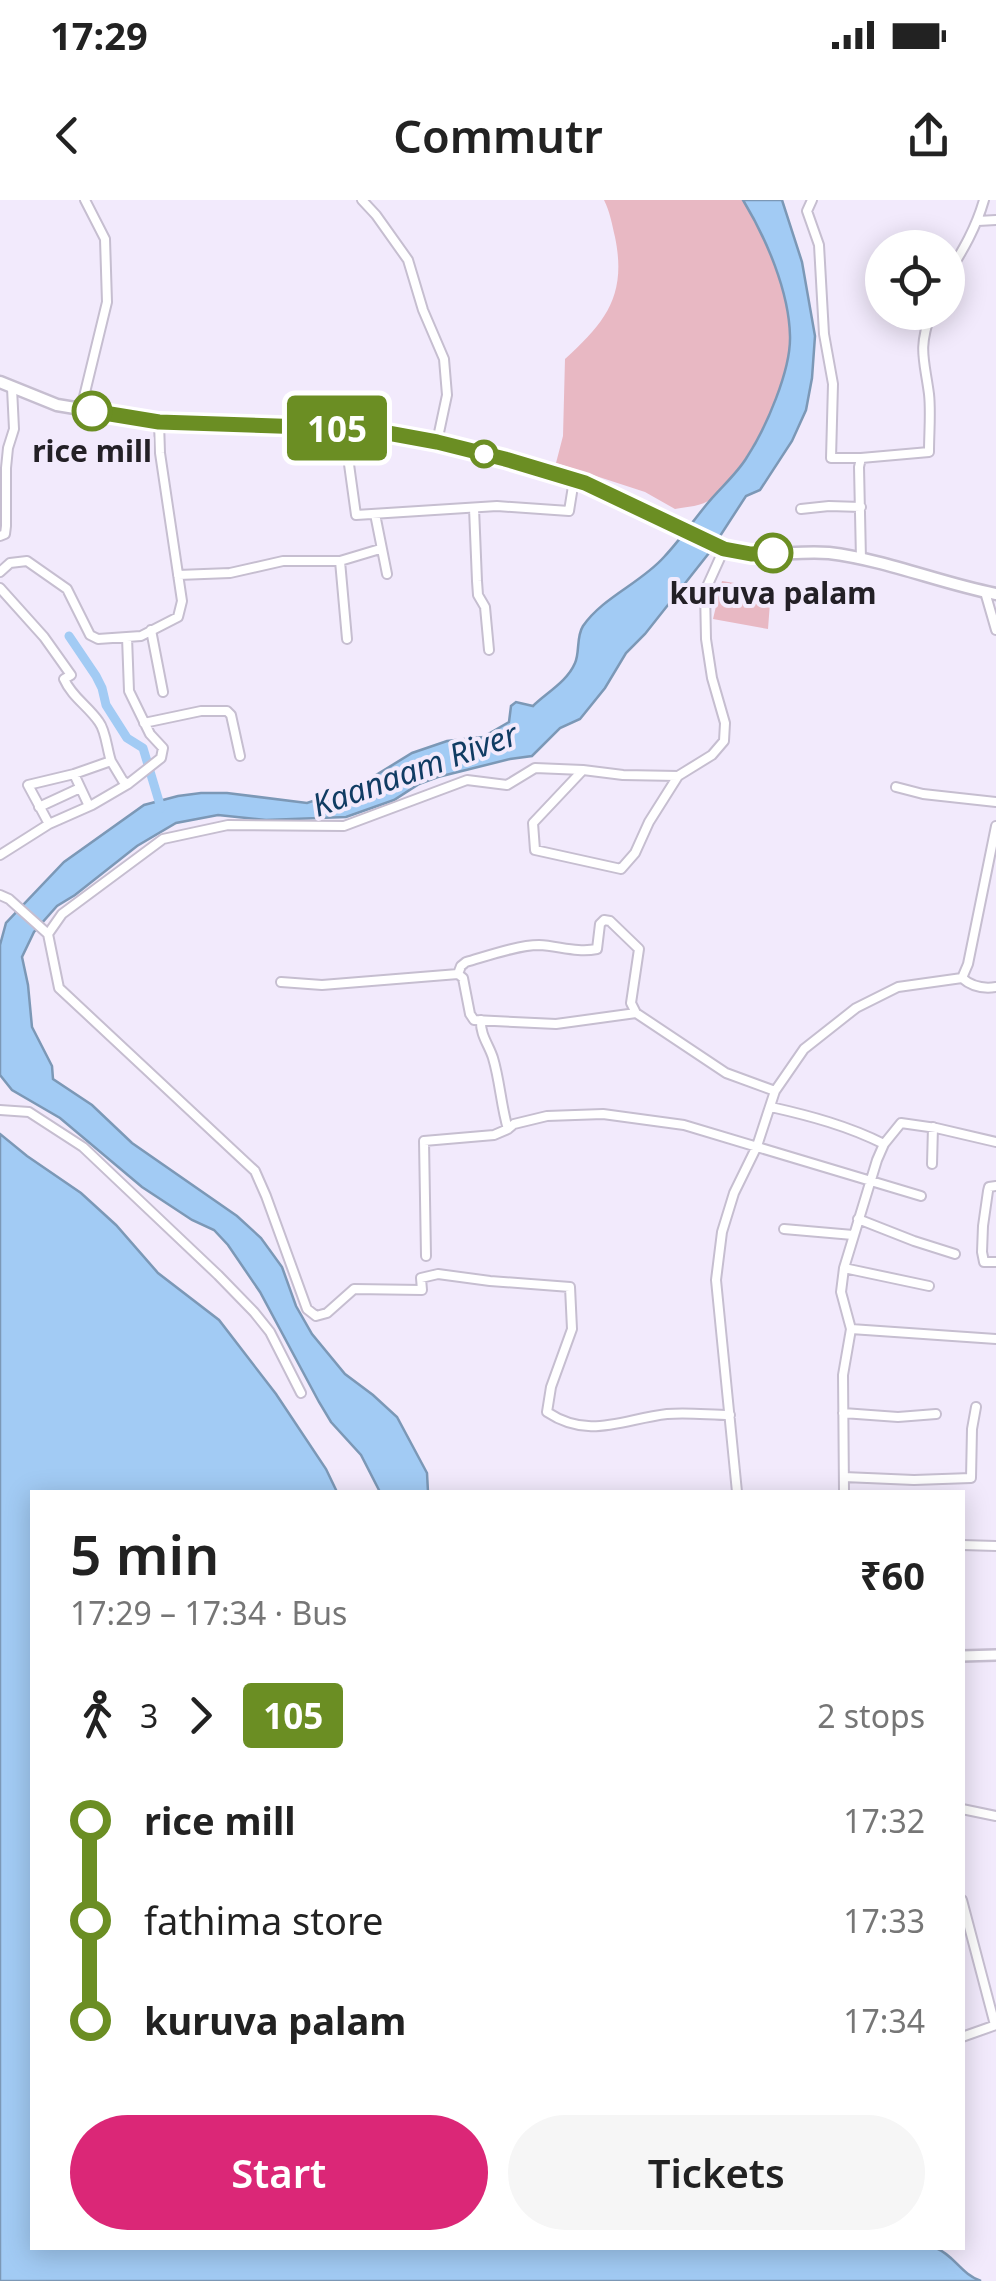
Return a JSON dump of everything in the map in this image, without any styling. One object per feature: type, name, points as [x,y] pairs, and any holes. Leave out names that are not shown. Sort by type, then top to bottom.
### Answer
[{"type":"main road","points":[[0,382],[57,405],[159,422],[366,429],[437,442],[574,480],[723,548],[751,554],[792,551],[862,559],[990,593]]},
{"type":"street","points":[[81,409],[107,302],[105,238],[85,200]]},
{"type":"street","points":[[362,200],[408,260],[423,310],[444,358],[446,396],[437,442]]},
{"type":"street","points":[[812,200],[807,211],[819,244],[824,334],[833,384],[831,458],[930,452],[930,397],[921,354],[925,330]]},
{"type":"street","points":[[965,246],[983,202],[972,200]]},
{"type":"street","points":[[978,221],[996,220]]},
{"type":"street","points":[[0,536],[5,534],[6,468],[14,429],[12,388]]},
{"type":"street","points":[[0,572],[10,563],[27,562],[67,589],[90,635],[98,639],[141,636],[178,617],[182,601],[159,422]]},
{"type":"street","points":[[344,428],[356,516],[498,506],[568,510],[574,480]]},
{"type":"street","points":[[861,458],[862,559]]},
{"type":"street","points":[[801,509],[861,507]]},
{"type":"street","points":[[474,508],[478,596],[486,607],[488,650]]},
{"type":"street","points":[[374,514],[386,574]]},
{"type":"street","points":[[582,770],[532,823],[535,850],[621,869],[635,853],[648,822],[678,776],[712,755],[724,741],[726,723],[712,678],[706,639],[705,591],[723,548]]},
{"type":"street","points":[[178,575],[230,573],[283,561],[340,561],[380,549]]},
{"type":"street","points":[[340,561],[348,638]]},
{"type":"street","points":[[0,588],[44,638],[70,676],[64,678],[65,684],[100,723],[111,761],[128,784]]},
{"type":"street","points":[[990,593],[996,630]]},
{"type":"street","points":[[152,630],[163,692]]},
{"type":"street","points":[[0,855],[49,824],[128,784],[161,758],[164,748],[150,734],[128,691],[127,637]]},
{"type":"street","points":[[144,723],[187,713],[227,711],[240,756]]},
{"type":"street","points":[[49,824],[28,785],[111,761]]},
{"type":"street","points":[[46,932],[62,914],[163,839],[228,825],[344,826],[467,780],[506,784],[535,768],[678,776]]},
{"type":"street","points":[[74,774],[89,806]]},
{"type":"street","points":[[39,807],[80,788]]},
{"type":"street","points":[[896,788],[996,802]]},
{"type":"street","points":[[962,978],[996,826]]},
{"type":"street","points":[[4,897],[46,932],[60,988],[254,1171],[307,1308],[316,1316],[327,1313],[354,1289],[422,1290],[421,1278],[438,1274],[570,1287],[572,1329],[551,1386],[547,1412],[563,1423],[597,1428],[669,1414],[730,1415]]},
{"type":"street","points":[[458,974],[466,962],[518,947],[597,949],[600,924],[610,921],[639,949],[631,1003],[636,1013],[726,1072],[775,1092]]},
{"type":"street","points":[[281,982],[322,985],[458,974],[463,978],[474,1020],[556,1024],[636,1013]]},
{"type":"street","points":[[737,1490],[716,1280],[722,1232],[734,1192],[757,1146],[775,1092],[804,1048],[856,1008],[898,987],[962,978],[980,987],[996,986]]},
{"type":"street","points":[[482,1020],[481,1029],[494,1059],[508,1129]]},
{"type":"street","points":[[771,1107],[823,1119],[884,1144]]},
{"type":"street","points":[[0,1110],[29,1112],[83,1147],[120,1181],[254,1312],[270,1332],[302,1393]]},
{"type":"street","points":[[426,1256],[424,1141],[494,1135],[514,1124],[546,1116],[604,1114],[684,1125],[921,1196]]},
{"type":"street","points":[[844,1490],[844,1374],[851,1329],[842,1292],[844,1268],[884,1144],[901,1123],[995,1139]]},
{"type":"street","points":[[932,1128],[932,1164]]},
{"type":"street","points":[[996,1186],[990,1186],[988,1191],[982,1252],[984,1262],[996,1262]]},
{"type":"street","points":[[858,1219],[956,1254]]},
{"type":"street","points":[[784,1229],[853,1235]]},
{"type":"street","points":[[844,1268],[928,1286]]},
{"type":"street","points":[[851,1329],[996,1339]]},
{"type":"street","points":[[844,1477],[972,1478],[976,1407]]},
{"type":"street","points":[[843,1413],[898,1417],[936,1414]]},
{"type":"street","points":[[965,1545],[996,1546]]},
{"type":"street","points":[[965,1656],[996,1655]]},
{"type":"street","points":[[965,1810],[996,1816]]},
{"type":"street","points":[[965,1911],[996,2025],[965,2037]]},
{"type":"shaded area","points":[[604,200],[743,200],[781,284],[790,337],[775,401],[739,468],[711,499],[699,505],[675,509],[645,492],[556,463],[563,436],[565,359],[602,319],[610,306],[618,275],[612,223]]},
{"type":"shaded area","points":[[722,581],[771,589],[768,629],[713,619]]},
{"type":"water","name":"Kaanaam River","points":[[743,200],[782,200],[802,262],[815,336],[806,410],[792,441],[760,490],[746,496],[709,553],[626,653],[580,719],[560,728],[532,756],[438,777],[394,800],[346,817],[266,820],[218,815],[176,823],[137,846],[57,906],[34,932],[22,957],[32,1027],[52,1066],[53,1079],[92,1105],[132,1143],[237,1216],[261,1238],[282,1267],[296,1306],[312,1334],[345,1374],[397,1417],[427,1473],[428,1490],[379,1490],[361,1455],[331,1422],[260,1292],[228,1245],[214,1230],[142,1187],[60,1118],[12,1090],[0,1075],[0,945],[6,923],[64,862],[144,805],[201,793],[307,803],[358,786],[412,753],[447,741],[483,737],[509,722],[511,706],[516,702],[533,706],[562,682],[575,663],[583,626],[676,544],[743,463],[762,431],[786,365],[790,336],[775,265]]},
{"type":"water","points":[[0,1134],[81,1193],[116,1225],[158,1273],[219,1320],[276,1394],[336,1490],[30,1490],[30,2250],[939,2250],[981,2281],[0,2281]]},
{"type":"waterway","points":[[69,636],[96,676],[106,705],[127,738],[143,748],[161,808]]},
{"type":"bus line","name":"105","points":[[92,411],[159,422],[366,429],[437,442],[585,483],[724,549],[773,553]]},
{"type":"place","name":"rice mill","points":[[92,411]]},
{"type":"place","name":"kuruva palam","points":[[773,553]]}]
